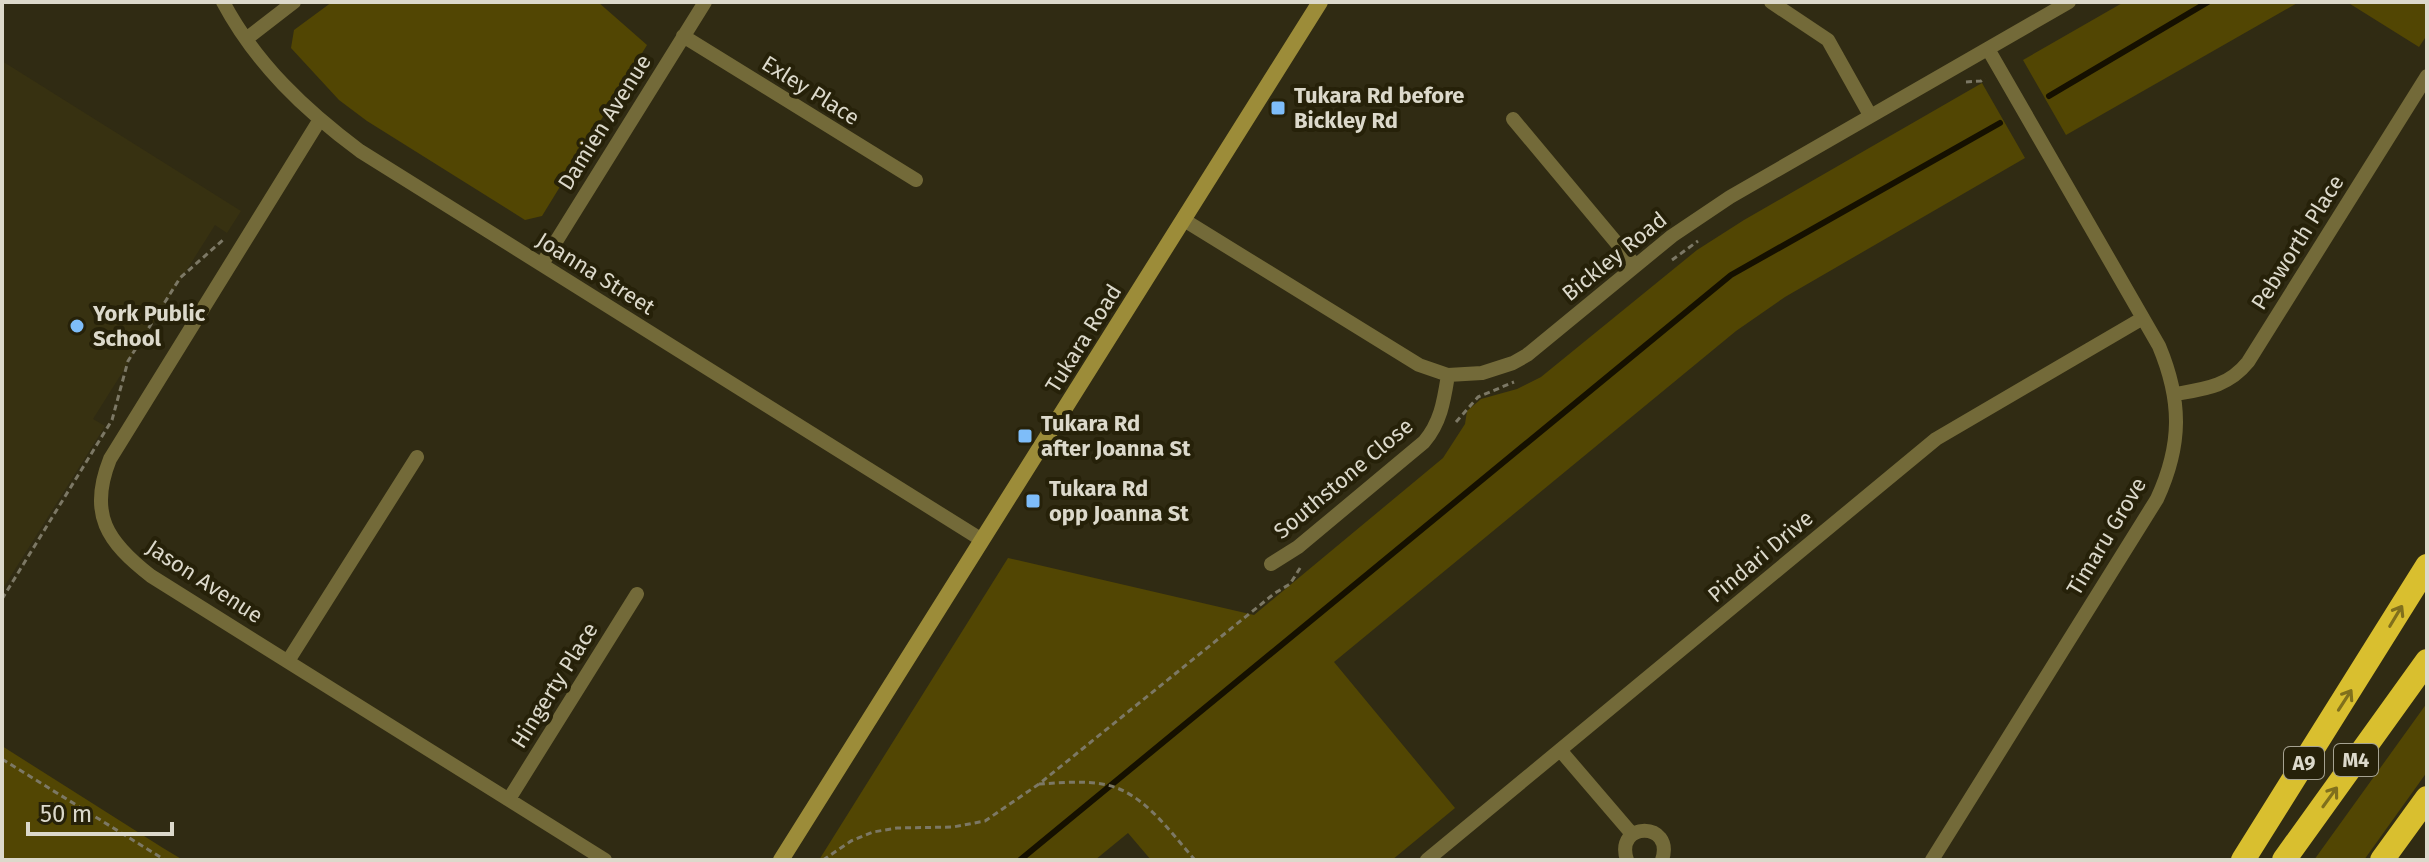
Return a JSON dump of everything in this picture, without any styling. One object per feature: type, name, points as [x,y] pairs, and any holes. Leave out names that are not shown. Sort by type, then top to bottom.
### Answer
[{"type":"highway","name":"A9","points":[[2243,860],[2427,566]]},
{"type":"highway","name":"M4","points":[[2284,860],[2427,661]]},
{"type":"highway","points":[[2382,860],[2427,798]]},
{"type":"street","name":"Joanna Street","points":[[223,2],[275,77],[319,121],[360,151],[982,540]]},
{"type":"street","points":[[246,39],[294,2]]},
{"type":"street","name":"Damien Avenue","points":[[542,264],[705,2]]},
{"type":"street","name":"Tukara Road","points":[[781,860],[1320,2]]},
{"type":"street","points":[[1771,2],[1828,40],[1870,115]]},
{"type":"street","name":"Bickley Road","points":[[1184,220],[1406,358],[1448,375],[1482,373],[1527,355],[1635,265],[1730,197],[2069,2]]},
{"type":"street","name":"Exley Place","points":[[683,36],[916,180]]},
{"type":"street","name":"Timaru Grove","points":[[1932,860],[2157,499],[2174,452],[2175,394],[2159,346],[1988,49]]},
{"type":"street","name":"Pebworth Place","points":[[2175,394],[2216,387],[2231,379],[2248,362],[2427,76]]},
{"type":"street","points":[[1513,119],[1635,265]]},
{"type":"street","name":"Jason Avenue","points":[[319,121],[110,459],[101,482],[100,505],[106,527],[130,559],[151,576],[605,860]]},
{"type":"street","name":"Pindari Drive","points":[[1427,860],[1936,439],[2143,318]]},
{"type":"street","name":"Southstone Close","points":[[1271,564],[1298,547],[1424,442],[1441,412],[1448,375]]},
{"type":"street","points":[[288,661],[417,457]]},
{"type":"street","name":"Hingerty Place","points":[[509,799],[637,594]]},
{"type":"street","points":[[1560,750],[1632,834]]},
{"type":"street","points":[[1627,860],[1625,845],[1632,834],[1645,830],[1657,835],[1664,846],[1662,860]]},
{"type":"path","points":[[1954,89],[1967,82],[1981,81]]},
{"type":"path","points":[[2,599],[112,420],[128,361],[135,349],[180,278],[225,238]]},
{"type":"path","points":[[1666,264],[1699,240]]},
{"type":"path","points":[[1452,431],[1456,421],[1478,397],[1521,378]]},
{"type":"path","points":[[823,860],[851,841],[873,832],[897,828],[953,827],[985,821],[1039,784],[1290,584],[1305,562]]},
{"type":"path","points":[[2,759],[165,860]]},
{"type":"path","points":[[1039,784],[1110,785],[1131,795],[1150,810],[1195,860]]},
{"type":"shaded area","points":[[332,2],[598,2],[647,45],[542,216],[525,220],[367,121],[339,100],[291,48],[294,30]]},
{"type":"shaded area","points":[[2124,2],[2299,2],[2066,135],[2023,60]]},
{"type":"shaded area","points":[[2347,2],[2427,2],[2427,35],[2419,47]]},
{"type":"shaded area","name":"York Public School","points":[[2,61],[241,211],[227,233],[215,225],[93,419],[105,426],[2,590]]},
{"type":"shaded area","points":[[1982,83],[2025,158],[1785,297],[1736,331],[1334,662],[1455,808],[1392,860],[1151,860],[1128,833],[1095,860],[819,860],[1008,558],[1254,615],[1443,458],[1465,424],[1467,411],[1481,399],[1517,389],[1541,377],[1697,250]]},
{"type":"shaded area","points":[[2427,703],[2427,772],[2364,860],[2314,860]]},
{"type":"shaded area","points":[[2,746],[163,848],[183,860],[2,860]]},
{"type":"waterway","points":[[2049,96],[2208,2]]},
{"type":"waterway","points":[[1020,860],[1731,275],[2000,123]]},
{"type":"place","name":"Tukara Rd before Bickley Rd","points":[[1278,108]]},
{"type":"place","name":"York Public School","points":[[77,326]]},
{"type":"place","name":"Tukara Rd after Joanna St","points":[[1025,436]]},
{"type":"place","name":"Tukara Rd opp Joanna St","points":[[1033,501]]}]
